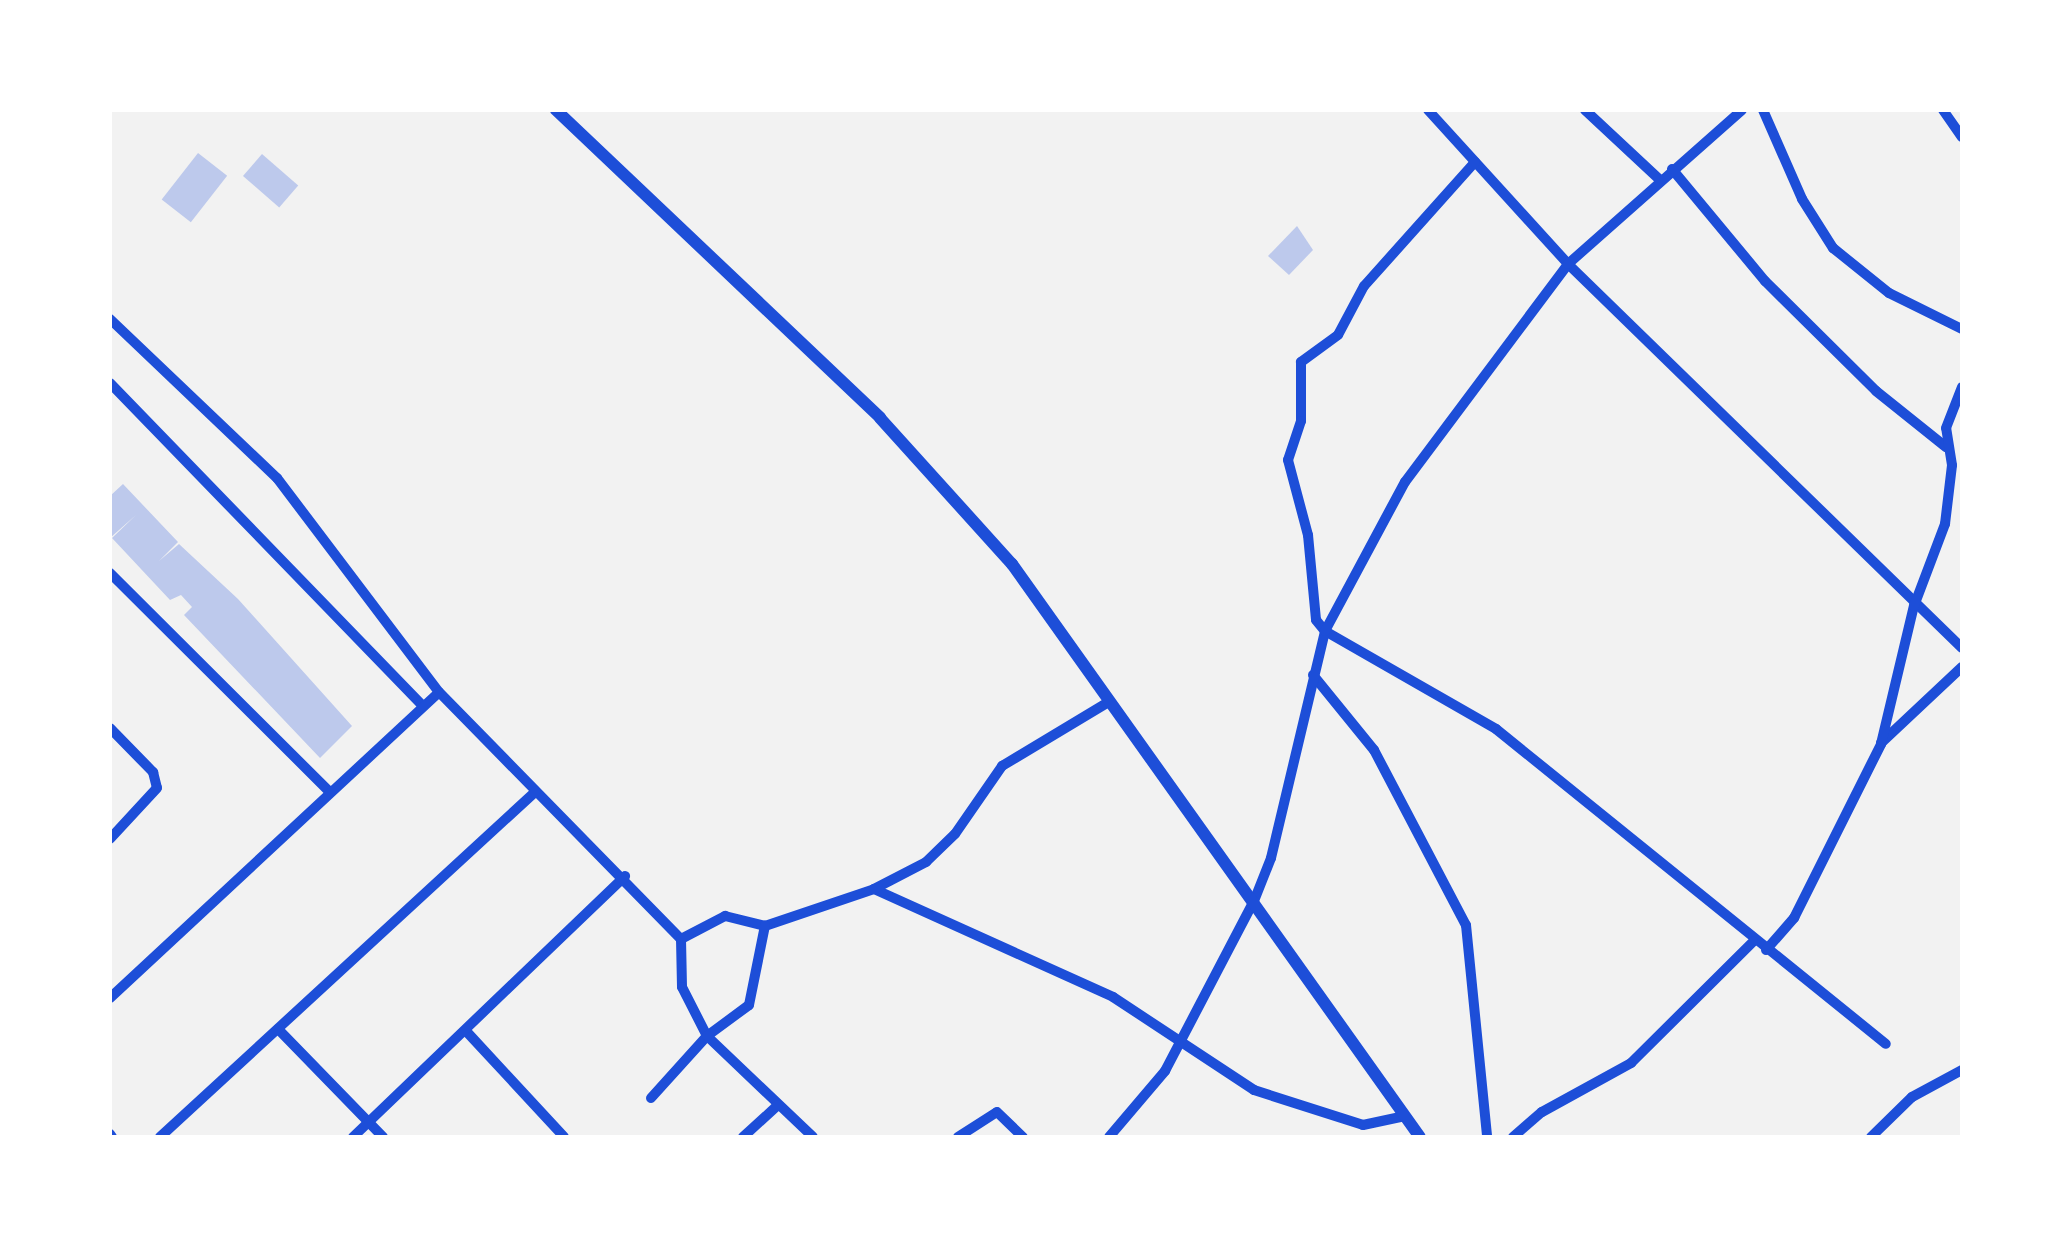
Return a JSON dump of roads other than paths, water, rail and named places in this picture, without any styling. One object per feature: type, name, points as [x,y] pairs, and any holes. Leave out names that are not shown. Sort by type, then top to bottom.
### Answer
[{"type":"street","points":[[556,110],[955,496],[1110,701],[1420,1137]]},
{"type":"street","points":[[1428,110],[1568,264],[1707,394],[1914,606],[1962,648]]},
{"type":"street","points":[[1586,110],[1660,180]]},
{"type":"street","points":[[1109,1137],[1146,1099],[1183,1040],[1254,902],[1275,842],[1324,632],[1404,482],[1568,264],[1742,110]]},
{"type":"street","points":[[1762,110],[1802,199],[1833,248],[1890,294],[1962,329]]},
{"type":"street","points":[[1943,110],[1962,136]]},
{"type":"street","points":[[1475,162],[1364,286],[1338,335],[1301,362],[1301,421],[1288,460],[1308,535],[1316,620],[1324,632],[1496,729],[1753,942],[1886,1044]]},
{"type":"street","points":[[1672,169],[1765,280],[1876,391],[1946,448]]},
{"type":"street","points":[[110,319],[277,478],[440,692],[534,792],[626,876],[681,940],[682,987],[708,1036],[813,1137]]},
{"type":"street","points":[[110,383],[423,706]]},
{"type":"street","points":[[1766,950],[1794,918],[1880,744],[1914,606],[1952,496],[1946,428],[1962,387]]},
{"type":"street","points":[[110,573],[329,791]]},
{"type":"street","points":[[1880,744],[1962,667]]},
{"type":"street","points":[[1313,675],[1374,750],[1466,925],[1487,1137]]},
{"type":"street","points":[[110,998],[440,692]]},
{"type":"street","points":[[681,940],[725,916],[765,926],[874,890],[926,862],[955,834],[1002,766],[1110,701]]},
{"type":"street","points":[[110,728],[153,772],[156,788],[110,839]]},
{"type":"street","points":[[160,1137],[534,792]]},
{"type":"street","points":[[353,1137],[626,876]]},
{"type":"street","points":[[874,890],[1113,997],[1183,1040],[1224,1074],[1292,1104],[1363,1125],[1405,1116]]},
{"type":"street","points":[[651,1098],[708,1036],[755,993],[765,926]]},
{"type":"street","points":[[1513,1137],[1542,1112],[1631,1063],[1753,942]]},
{"type":"street","points":[[278,1029],[383,1137]]},
{"type":"street","points":[[466,1030],[564,1137]]},
{"type":"street","points":[[1871,1137],[1912,1097],[1962,1070]]},
{"type":"street","points":[[743,1137],[778,1105]]},
{"type":"street","points":[[958,1137],[997,1112],[1024,1137]]}]
